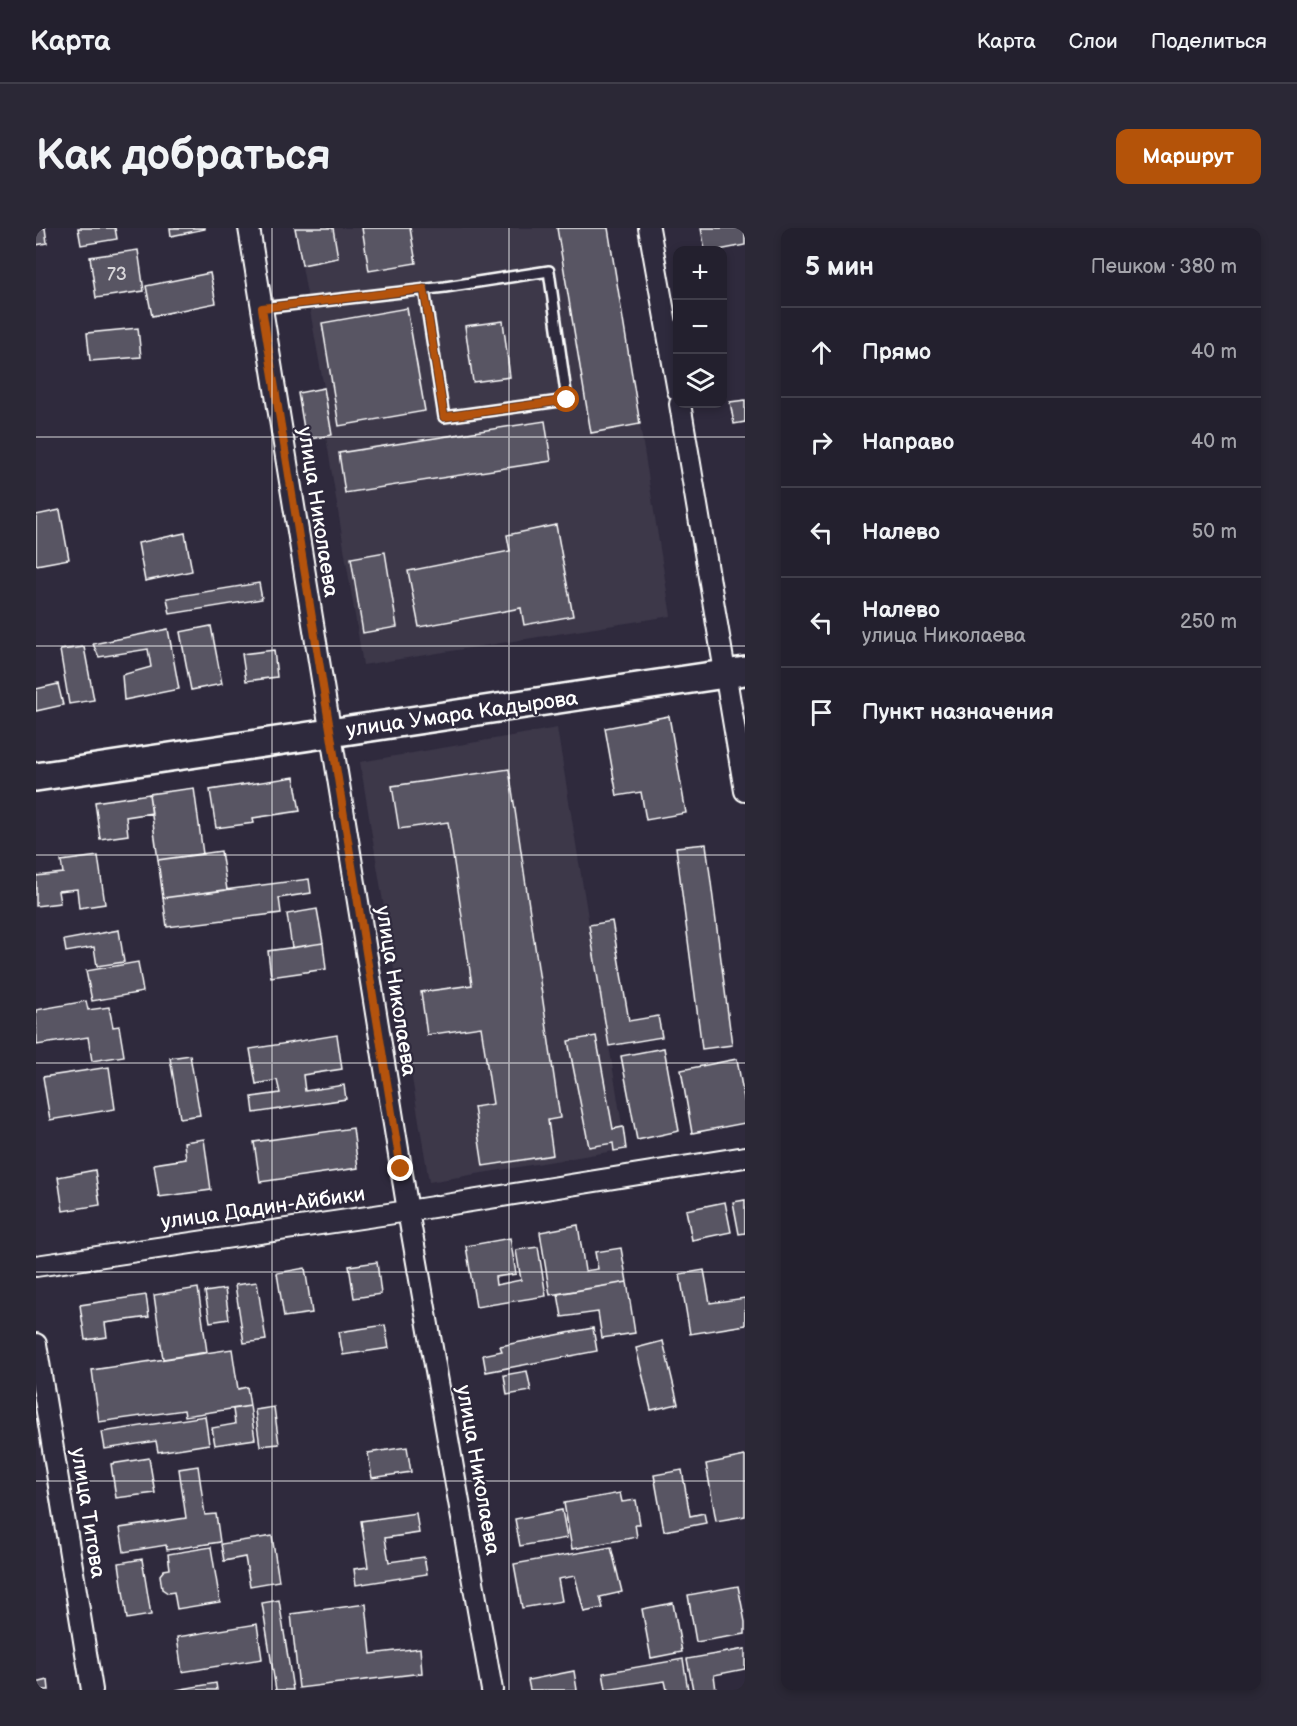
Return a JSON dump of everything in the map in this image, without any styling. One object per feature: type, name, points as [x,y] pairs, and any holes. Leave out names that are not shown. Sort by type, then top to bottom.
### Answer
[{"type":"street","name":"улица Николаева","points":[[249,228],[408,1211],[492,1690]]},
{"type":"street","points":[[649,228],[673,364]]},
{"type":"street","points":[[681,408],[736,673],[745,788]]},
{"type":"street","name":"улица Умара Кадырова","points":[[36,777],[736,673]]},
{"type":"street","name":"улица Дадин-Айбики","points":[[36,1266],[408,1211],[745,1157]]},
{"type":"street","name":"улица Титова","points":[[36,1344],[92,1690]]},
{"type":"lane","points":[[262,308],[424,289],[549,271],[567,400],[444,417],[424,289]]},
{"type":"shaded area","points":[[295,228],[608,228],[671,616],[363,665],[326,437],[306,440],[298,393],[324,388]]},
{"type":"shaded area","points":[[557,728],[626,1149],[429,1182],[360,762]]},
{"type":"building","points":[[36,228],[45,228],[47,243],[36,245]]},
{"type":"building","points":[[78,228],[115,228],[117,239],[81,245]]},
{"type":"building","points":[[170,228],[205,228],[205,229],[171,236]]},
{"type":"building","points":[[295,228],[333,228],[338,258],[302,265]]},
{"type":"building","points":[[362,228],[410,228],[416,263],[369,271]]},
{"type":"building","points":[[557,228],[608,228],[640,424],[591,433]]},
{"type":"building","points":[[701,228],[745,228],[745,245],[727,248],[727,246],[704,246]]},
{"type":"building","points":[[138,250],[144,291],[96,298],[90,257]]},
{"type":"building","points":[[210,273],[216,303],[152,316],[146,286]]},
{"type":"building","points":[[407,308],[425,411],[339,426],[322,323]]},
{"type":"building","points":[[503,321],[510,377],[473,382],[465,326]]},
{"type":"building","points":[[138,328],[141,357],[90,361],[87,333]]},
{"type":"building","points":[[324,388],[332,435],[306,440],[298,393]]},
{"type":"building","points":[[745,400],[745,422],[734,424],[730,402]]},
{"type":"building","points":[[545,421],[551,461],[345,493],[339,453]]},
{"type":"building","points":[[60,510],[69,559],[36,565],[36,515]]},
{"type":"building","points":[[556,525],[573,616],[524,625],[521,608],[419,627],[408,571],[510,551],[507,535]]},
{"type":"building","points":[[185,533],[192,571],[145,581],[138,543]]},
{"type":"building","points":[[385,552],[397,627],[363,633],[351,558]]},
{"type":"building","points":[[259,583],[262,599],[170,614],[167,598]]},
{"type":"building","points":[[211,626],[222,684],[191,690],[180,632]]},
{"type":"building","points":[[168,629],[179,689],[124,700],[122,675],[151,667],[148,649],[99,657],[93,644]]},
{"type":"building","points":[[84,647],[94,700],[69,704],[60,650]]},
{"type":"building","points":[[274,650],[277,677],[246,681],[242,654]]},
{"type":"building","points":[[58,684],[63,705],[36,711],[36,689]]},
{"type":"building","points":[[669,716],[686,813],[646,820],[641,792],[617,796],[605,728]]},
{"type":"building","points":[[509,769],[560,1118],[548,1120],[553,1155],[483,1166],[474,1107],[493,1104],[481,1027],[427,1035],[421,992],[472,985],[448,822],[399,829],[392,786]]},
{"type":"building","points":[[294,777],[300,811],[253,818],[254,823],[216,828],[210,790]]},
{"type":"building","points":[[194,788],[203,854],[158,860],[149,794]]},
{"type":"building","points":[[149,794],[152,813],[126,817],[128,835],[100,839],[95,802]]},
{"type":"building","points":[[706,844],[732,1045],[702,1049],[676,847]]},
{"type":"building","points":[[221,851],[227,890],[163,898],[158,860]]},
{"type":"building","points":[[98,856],[105,904],[79,908],[77,889],[58,891],[60,903],[36,906],[36,876],[63,873],[61,861]]},
{"type":"building","points":[[309,879],[311,893],[279,898],[281,913],[167,927],[163,898]]},
{"type":"building","points":[[317,909],[323,943],[292,948],[287,914]]},
{"type":"building","points":[[612,921],[629,1021],[658,1016],[662,1037],[609,1046],[589,925]]},
{"type":"building","points":[[119,930],[124,962],[97,966],[94,947],[66,952],[64,940]]},
{"type":"building","points":[[323,943],[326,969],[271,977],[268,951]]},
{"type":"building","points":[[138,962],[143,992],[92,1001],[86,971]]},
{"type":"building","points":[[86,1001],[88,1010],[109,1007],[113,1027],[119,1026],[124,1056],[92,1061],[88,1037],[37,1045],[36,1010]]},
{"type":"building","points":[[337,1035],[342,1069],[303,1075],[305,1091],[344,1085],[346,1099],[254,1113],[252,1097],[280,1093],[277,1080],[256,1084],[250,1049]]},
{"type":"building","points":[[596,1036],[613,1129],[623,1127],[626,1149],[614,1151],[613,1143],[589,1147],[568,1041]]},
{"type":"building","points":[[664,1048],[679,1131],[637,1140],[621,1056]]},
{"type":"building","points":[[190,1055],[200,1115],[180,1118],[170,1058]]},
{"type":"building","points":[[737,1059],[745,1104],[745,1123],[692,1133],[681,1070]]},
{"type":"building","points":[[109,1067],[115,1109],[50,1120],[43,1077]]},
{"type":"building","points":[[353,1128],[358,1168],[260,1182],[254,1142]]},
{"type":"building","points":[[204,1139],[211,1190],[159,1197],[154,1164],[186,1159],[184,1142]]},
{"type":"building","points":[[95,1170],[100,1205],[63,1211],[58,1177]]},
{"type":"building","points":[[745,1200],[745,1233],[739,1234],[733,1202]]},
{"type":"building","points":[[725,1202],[731,1232],[692,1240],[686,1210]]},
{"type":"building","points":[[578,1225],[585,1271],[598,1269],[595,1252],[621,1248],[627,1282],[550,1295],[540,1232]]},
{"type":"building","points":[[510,1238],[516,1274],[495,1277],[496,1285],[521,1280],[516,1250],[538,1247],[546,1296],[476,1307],[466,1246]]},
{"type":"building","points":[[377,1262],[381,1294],[354,1298],[349,1266]]},
{"type":"building","points":[[305,1268],[312,1313],[284,1317],[277,1273]]},
{"type":"building","points":[[704,1270],[710,1303],[745,1298],[745,1325],[690,1334],[680,1274]]},
{"type":"building","points":[[257,1282],[266,1340],[244,1343],[235,1285]]},
{"type":"building","points":[[627,1282],[635,1333],[602,1338],[598,1312],[562,1317],[558,1294]]},
{"type":"building","points":[[198,1288],[207,1352],[163,1359],[154,1295]]},
{"type":"building","points":[[225,1289],[229,1319],[210,1322],[205,1292]]},
{"type":"building","points":[[146,1295],[149,1317],[105,1323],[107,1337],[85,1340],[80,1305]]},
{"type":"building","points":[[385,1325],[389,1348],[343,1355],[339,1332]]},
{"type":"building","points":[[593,1328],[597,1351],[486,1372],[483,1355],[502,1351],[500,1346]]},
{"type":"building","points":[[663,1341],[678,1404],[651,1410],[636,1348]]},
{"type":"building","points":[[232,1349],[238,1389],[247,1387],[250,1406],[185,1416],[184,1410],[99,1422],[92,1370]]},
{"type":"building","points":[[527,1371],[531,1391],[507,1395],[504,1375]]},
{"type":"building","points":[[250,1406],[255,1439],[215,1445],[212,1428],[235,1424],[233,1409]]},
{"type":"building","points":[[274,1407],[279,1444],[260,1446],[255,1410]]},
{"type":"building","points":[[205,1416],[209,1444],[158,1452],[156,1441],[105,1449],[102,1432]]},
{"type":"building","points":[[407,1447],[411,1472],[372,1478],[368,1453]]},
{"type":"building","points":[[745,1456],[745,1516],[716,1521],[706,1464]]},
{"type":"building","points":[[149,1458],[155,1493],[116,1498],[111,1464]]},
{"type":"building","points":[[198,1466],[205,1515],[216,1514],[220,1542],[167,1550],[166,1545],[124,1552],[120,1528],[186,1518],[179,1469]]},
{"type":"building","points":[[682,1470],[690,1516],[704,1513],[706,1523],[664,1531],[654,1475]]},
{"type":"building","points":[[620,1493],[622,1502],[636,1500],[640,1524],[635,1524],[637,1537],[572,1549],[564,1503]]},
{"type":"building","points":[[562,1510],[567,1538],[520,1546],[515,1519]]},
{"type":"building","points":[[416,1513],[419,1533],[385,1538],[389,1562],[424,1557],[427,1574],[356,1585],[354,1569],[368,1567],[361,1521]]},
{"type":"building","points":[[272,1536],[279,1581],[250,1586],[245,1557],[224,1561],[221,1544]]},
{"type":"building","points":[[211,1547],[220,1602],[177,1609],[174,1592],[168,1593],[162,1589],[160,1575],[164,1570],[170,1569],[168,1554]]},
{"type":"building","points":[[611,1547],[622,1592],[600,1597],[603,1608],[584,1612],[575,1576],[558,1579],[562,1601],[522,1608],[514,1564]]},
{"type":"building","points":[[142,1559],[151,1615],[127,1619],[119,1563]]},
{"type":"building","points":[[738,1586],[745,1634],[696,1642],[688,1595]]},
{"type":"building","points":[[279,1600],[293,1690],[276,1690],[262,1603]]},
{"type":"building","points":[[673,1603],[682,1652],[651,1658],[642,1609]]},
{"type":"building","points":[[366,1604],[371,1654],[420,1648],[422,1673],[299,1688],[291,1614]]},
{"type":"building","points":[[257,1624],[262,1659],[182,1672],[177,1637]]},
{"type":"building","points":[[745,1649],[745,1669],[714,1675],[716,1690],[693,1690],[687,1659]]},
{"type":"building","points":[[683,1659],[688,1690],[667,1690],[665,1681],[606,1690],[603,1673]]},
{"type":"building","points":[[574,1671],[577,1690],[530,1690],[528,1680]]},
{"type":"building","points":[[48,1680],[49,1690],[36,1690],[36,1683]]},
{"type":"building","points":[[216,1683],[217,1690],[176,1690]]},
{"type":"route","points":[[401,1169],[262,308],[424,289],[444,417],[567,400]]}]
